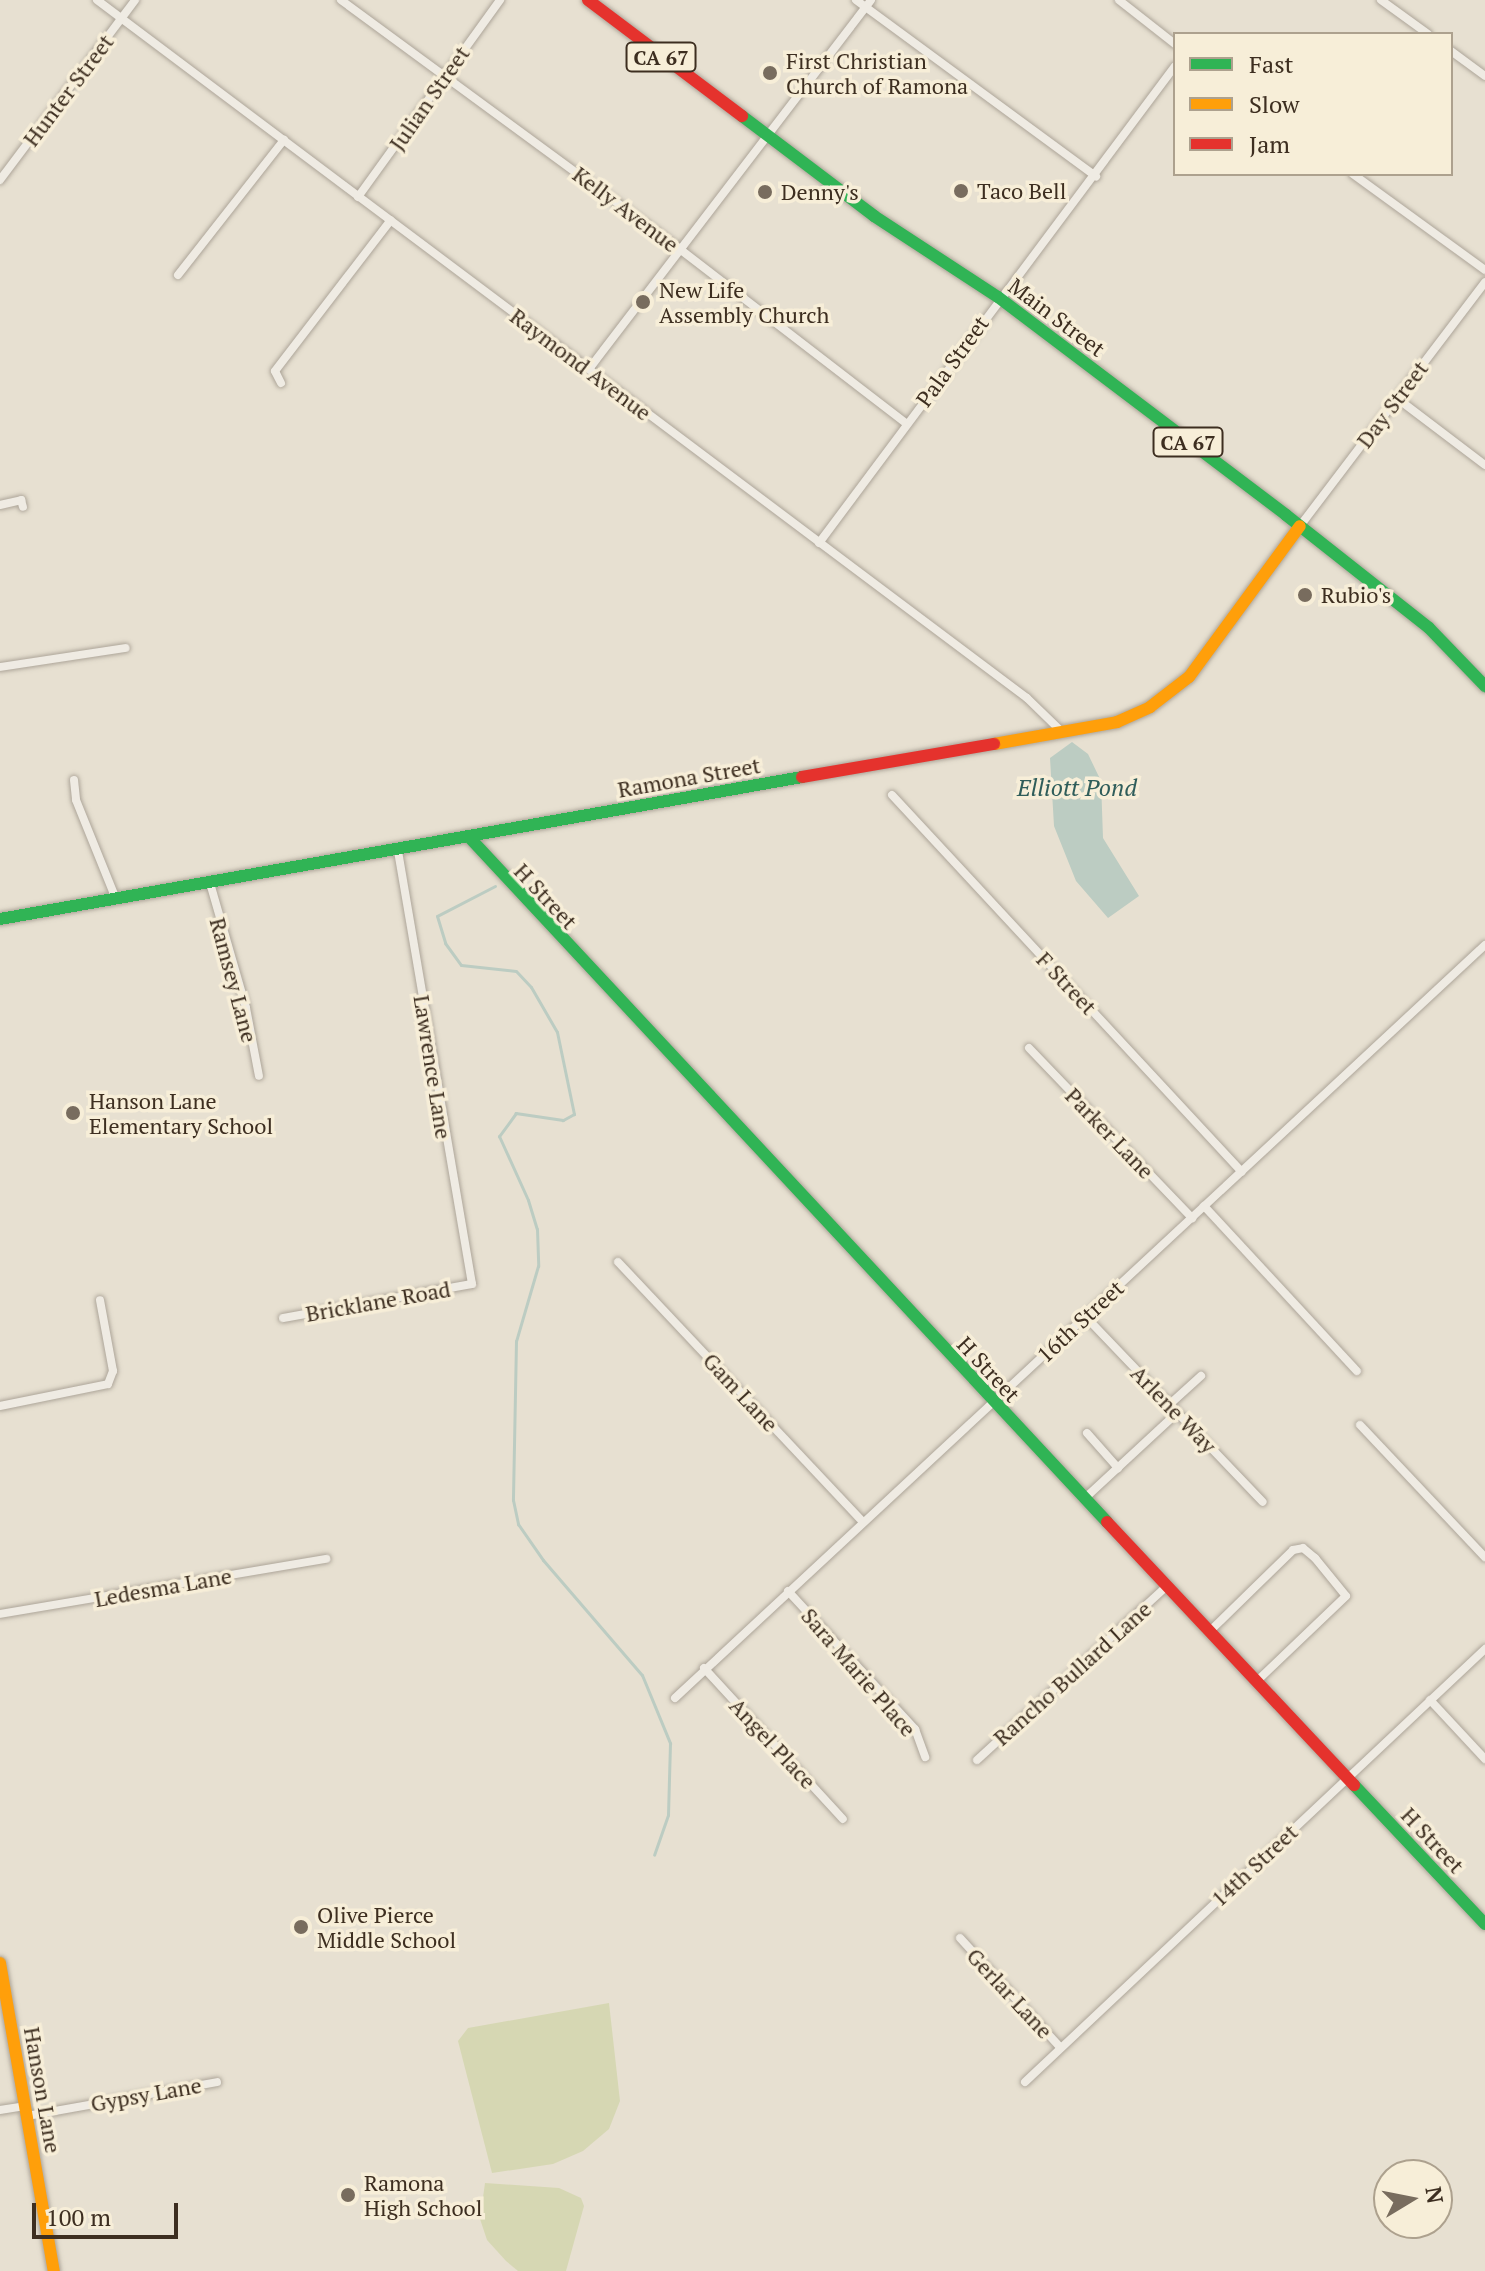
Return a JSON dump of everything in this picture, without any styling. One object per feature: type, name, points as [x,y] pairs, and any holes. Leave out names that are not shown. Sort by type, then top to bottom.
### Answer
[{"type":"main road","name":"Main Street","points":[[588,0],[768,138],[998,297],[1300,526],[1429,628],[1485,686]]},
{"type":"main road","name":"Ramona Street","points":[[0,919],[1117,722],[1150,707],[1189,677],[1300,526]]},
{"type":"main road","name":"H Street","points":[[469,837],[993,1402],[1485,1924]]},
{"type":"main road","name":"Hanson Lane","points":[[0,1963],[54,2271]]},
{"type":"street","name":"Raymond Avenue","points":[[97,0],[1027,698],[1062,732]]},
{"type":"street","name":"Hunter Street","points":[[0,180],[135,0]]},
{"type":"street","name":"Kelly Avenue","points":[[341,0],[681,250],[907,424]]},
{"type":"street","name":"Julian Street","points":[[358,197],[500,0]]},
{"type":"street","points":[[856,0],[869,4],[1096,176]]},
{"type":"street","points":[[1119,0],[1173,42]]},
{"type":"street","points":[[1381,0],[1425,32]]},
{"type":"street","points":[[589,369],[869,4]]},
{"type":"street","points":[[1453,52],[1485,76]]},
{"type":"street","name":"Pala Street","points":[[819,543],[998,297],[1096,176],[1173,69]]},
{"type":"street","points":[[178,275],[284,140]]},
{"type":"street","points":[[1356,176],[1485,270]]},
{"type":"street","points":[[281,383],[275,371],[391,220]]},
{"type":"street","name":"Day Street","points":[[1300,526],[1485,282]]},
{"type":"street","points":[[1398,399],[1485,465]]},
{"type":"street","points":[[0,505],[21,500],[23,507]]},
{"type":"street","points":[[0,667],[126,648]]},
{"type":"street","points":[[74,780],[76,800],[116,899]]},
{"type":"street","name":"F Street","points":[[892,795],[1242,1172]]},
{"type":"street","name":"Lawrence Lane","points":[[398,850],[472,1284]]},
{"type":"street","name":"Ramsey Lane","points":[[210,883],[246,1008],[259,1076]]},
{"type":"street","name":"16th Street","points":[[675,1698],[1485,945]]},
{"type":"street","name":"Parker Lane","points":[[1029,1048],[1192,1218]]},
{"type":"street","points":[[1204,1206],[1357,1371]]},
{"type":"street","name":"Gam Lane","points":[[618,1262],[863,1522]]},
{"type":"street","name":"Bricklane Road","points":[[283,1318],[472,1284]]},
{"type":"street","points":[[0,1406],[108,1384],[113,1371],[100,1300]]},
{"type":"street","name":"Arlene Way","points":[[1085,1316],[1263,1502]]},
{"type":"street","points":[[1170,1404],[1201,1376]]},
{"type":"street","points":[[1084,1499],[1177,1413]]},
{"type":"street","points":[[1360,1425],[1485,1557]]},
{"type":"street","points":[[1087,1433],[1118,1468]]},
{"type":"street","points":[[1209,1632],[1293,1550],[1303,1548],[1332,1576],[1346,1596],[1256,1682]]},
{"type":"street","name":"Ledesma Lane","points":[[0,1614],[326,1559]]},
{"type":"street","name":"Rancho Bullard Lane","points":[[977,1760],[1166,1587]]},
{"type":"street","name":"Sara Marie Place","points":[[788,1591],[915,1729],[925,1757]]},
{"type":"street","name":"14th Street","points":[[1025,2082],[1485,1649]]},
{"type":"street","name":"Angel Place","points":[[704,1668],[843,1819]]},
{"type":"street","points":[[1430,1700],[1485,1759]]},
{"type":"street","name":"Gerlar Lane","points":[[960,1938],[1060,2047]]},
{"type":"street","name":"Gypsy Lane","points":[[0,2110],[26,2111],[217,2082]]},
{"type":"green space","points":[[609,2003],[620,2101],[609,2129],[583,2151],[553,2164],[492,2173],[458,2041],[468,2028]]},
{"type":"green space","points":[[485,2183],[559,2188],[581,2198],[584,2206],[566,2271],[518,2271],[506,2261],[487,2240],[480,2219]]},
{"type":"water","name":"Elliott Pond","points":[[1072,742],[1088,754],[1101,781],[1103,838],[1139,896],[1108,918],[1076,881],[1054,826],[1050,758]]},
{"type":"waterway","points":[[495,886],[437,916],[445,943],[461,965],[516,971],[531,987],[557,1032],[574,1114],[563,1120],[516,1113],[499,1136],[528,1200],[537,1229],[538,1266],[516,1341],[513,1500],[518,1524],[543,1560],[642,1675],[670,1743],[668,1815],[654,1855]]},
{"type":"traffic: fast","points":[[742,116],[874,216],[998,297],[1286,515],[1429,628],[1485,686]]},
{"type":"traffic: fast","points":[[0,919],[802,777]]},
{"type":"traffic: fast","points":[[469,837],[1107,1522]]},
{"type":"traffic: fast","points":[[1354,1785],[1485,1924]]},
{"type":"traffic: slow","points":[[994,744],[1117,722],[1150,707],[1189,677],[1300,526]]},
{"type":"traffic: slow","points":[[0,1963],[54,2271]]},
{"type":"traffic: jam","points":[[588,0],[742,116]]},
{"type":"traffic: jam","points":[[802,777],[994,744]]},
{"type":"traffic: jam","points":[[1107,1522],[1354,1785]]},
{"type":"place","name":"First Christian Church of Ramona","points":[[770,73]]},
{"type":"place","name":"Taco Bell","points":[[961,191]]},
{"type":"place","name":"Denny's","points":[[765,192]]},
{"type":"place","name":"New Life Assembly Church","points":[[643,302]]},
{"type":"place","name":"Rubio's","points":[[1305,595]]},
{"type":"place","name":"Hanson Lane Elementary School","points":[[73,1113]]},
{"type":"place","name":"Olive Pierce Middle School","points":[[301,1927]]},
{"type":"place","name":"Ramona High School","points":[[348,2195]]}]
